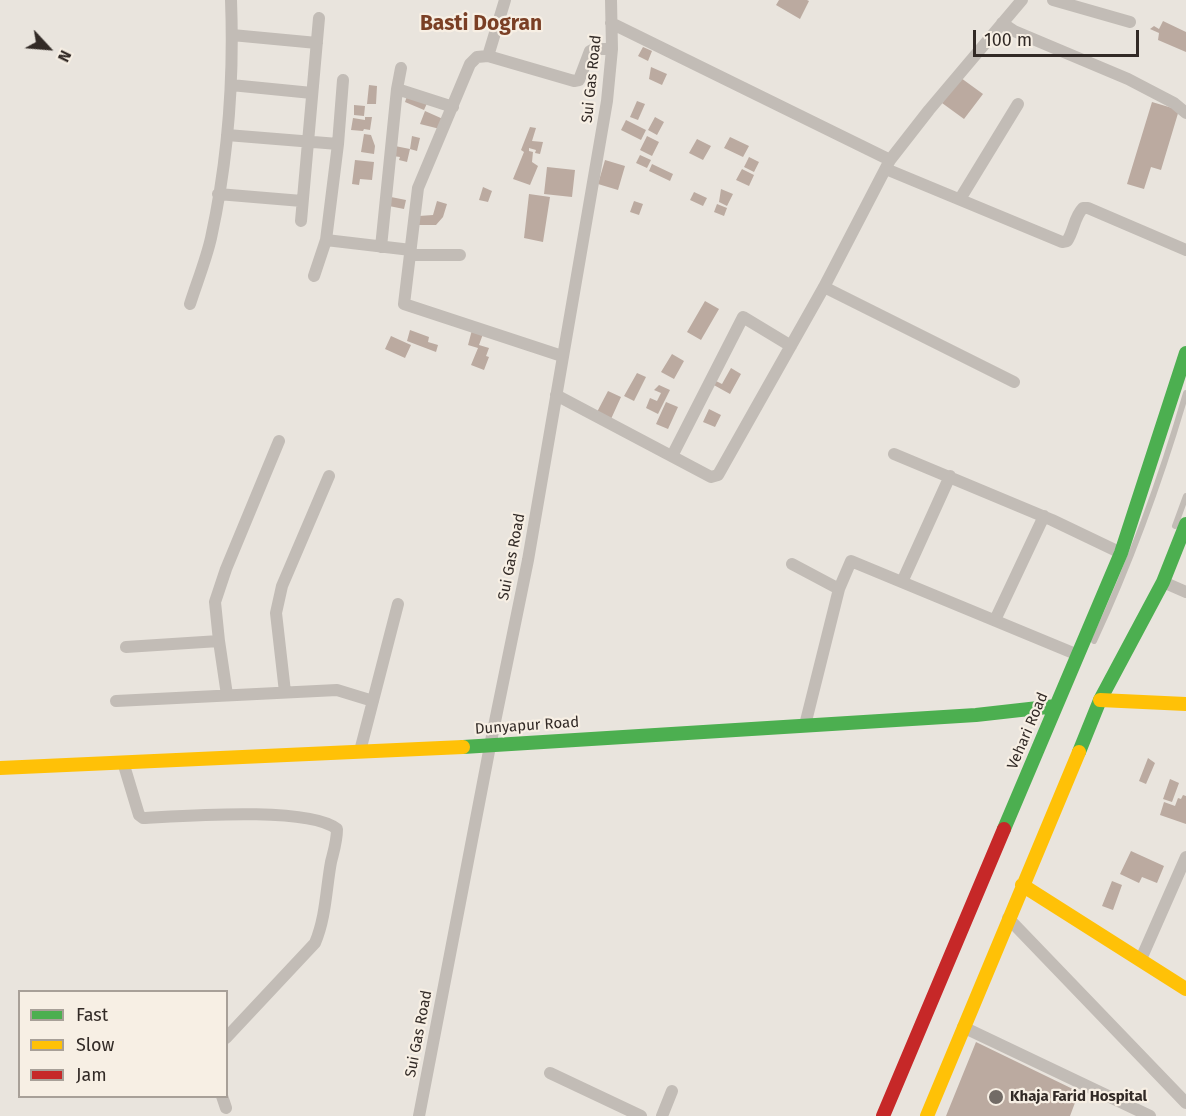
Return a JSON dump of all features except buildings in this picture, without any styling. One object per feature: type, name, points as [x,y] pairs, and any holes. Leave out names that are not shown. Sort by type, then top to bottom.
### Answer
[{"type":"main road","name":"Vehari Road","points":[[883,1116],[1056,706],[1083,658],[1121,553],[1186,353]]},
{"type":"main road","points":[[927,1116],[1100,700],[1163,582],[1180,526]]},
{"type":"main road","points":[[1100,700],[1186,704]]},
{"type":"main road","name":"Dunyapur Road","points":[[0,768],[490,746],[976,715],[1056,706]]},
{"type":"main road","points":[[1022,885],[1186,989]]},
{"type":"street","points":[[190,304],[210,240],[227,135],[231,85],[231,0]]},
{"type":"street","points":[[488,56],[505,0]]},
{"type":"street","name":"Sui Gas Road","points":[[419,1116],[528,560],[607,101],[612,49],[611,0]]},
{"type":"street","points":[[555,395],[711,477],[718,475],[824,287],[888,164],[929,110],[1022,0]]},
{"type":"street","points":[[1053,0],[1130,22]]},
{"type":"street","points":[[300,221],[319,18]]},
{"type":"street","points":[[611,23],[960,199],[1062,242],[1067,241],[1070,237],[1079,212],[1083,208],[1088,208],[1186,250]]},
{"type":"street","points":[[1002,23],[1014,31],[1128,79],[1174,103],[1186,114]]},
{"type":"street","points":[[232,35],[317,43]]},
{"type":"street","points":[[562,356],[404,304],[418,188],[471,63],[477,57],[488,56],[574,81],[579,80],[590,51],[612,49]]},
{"type":"street","points":[[381,247],[401,68]]},
{"type":"street","points":[[314,276],[326,240],[343,80]]},
{"type":"street","points":[[231,85],[312,93]]},
{"type":"street","points":[[397,89],[453,107]]},
{"type":"street","points":[[960,199],[1017,104]]},
{"type":"street","points":[[227,135],[338,144]]},
{"type":"street","points":[[218,194],[302,201]]},
{"type":"street","points":[[326,240],[411,252],[460,255]]},
{"type":"street","points":[[824,287],[1014,382]]},
{"type":"street","points":[[672,456],[743,317],[791,346]]},
{"type":"street","points":[[227,695],[215,602],[226,569],[279,441]]},
{"type":"street","points":[[894,454],[1044,516],[1121,553]]},
{"type":"street","points":[[285,692],[276,613],[282,586],[329,476]]},
{"type":"street","points":[[902,582],[950,476]]},
{"type":"street","points":[[995,620],[1044,516]]},
{"type":"street","points":[[805,725],[839,589],[850,561],[1083,658]]},
{"type":"street","points":[[792,564],[839,589]]},
{"type":"street","points":[[1163,582],[1186,592]]},
{"type":"street","points":[[360,751],[398,604]]},
{"type":"street","points":[[126,647],[219,641]]},
{"type":"street","points":[[116,701],[337,690],[373,701]]},
{"type":"street","points":[[123,762],[139,815],[144,818],[215,814],[283,815],[330,824],[337,829],[337,842],[321,928],[315,943],[228,1036]]},
{"type":"street","points":[[1141,959],[1186,857]]},
{"type":"street","points":[[1008,918],[1186,1103]]},
{"type":"street","points":[[963,1027],[1150,1116]]},
{"type":"street","points":[[550,1073],[641,1116]]},
{"type":"street","points":[[662,1116],[672,1091]]},
{"type":"lane","points":[[1083,658],[1123,579],[1146,518],[1186,393]]},
{"type":"lane","points":[[1180,526],[1186,496]]},
{"type":"lane","points":[[1100,700],[1102,683],[1109,666]]},
{"type":"traffic: fast","points":[[1004,829],[1121,553],[1186,353]]},
{"type":"traffic: fast","points":[[1079,752],[1100,700],[1163,582],[1186,524]]},
{"type":"traffic: fast","points":[[463,747],[976,715],[1056,706]]},
{"type":"traffic: slow","points":[[1100,700],[1186,704]]},
{"type":"traffic: slow","points":[[0,768],[463,747]]},
{"type":"traffic: slow","points":[[927,1116],[1079,752]]},
{"type":"traffic: slow","points":[[1022,885],[1186,989]]},
{"type":"traffic: jam","points":[[883,1116],[1004,829]]},
{"type":"place","name":"Khaja Farid Hospital","points":[[996,1097]]},
{"type":"district","name":"Basti Dogran","points":[[481,24]]}]
